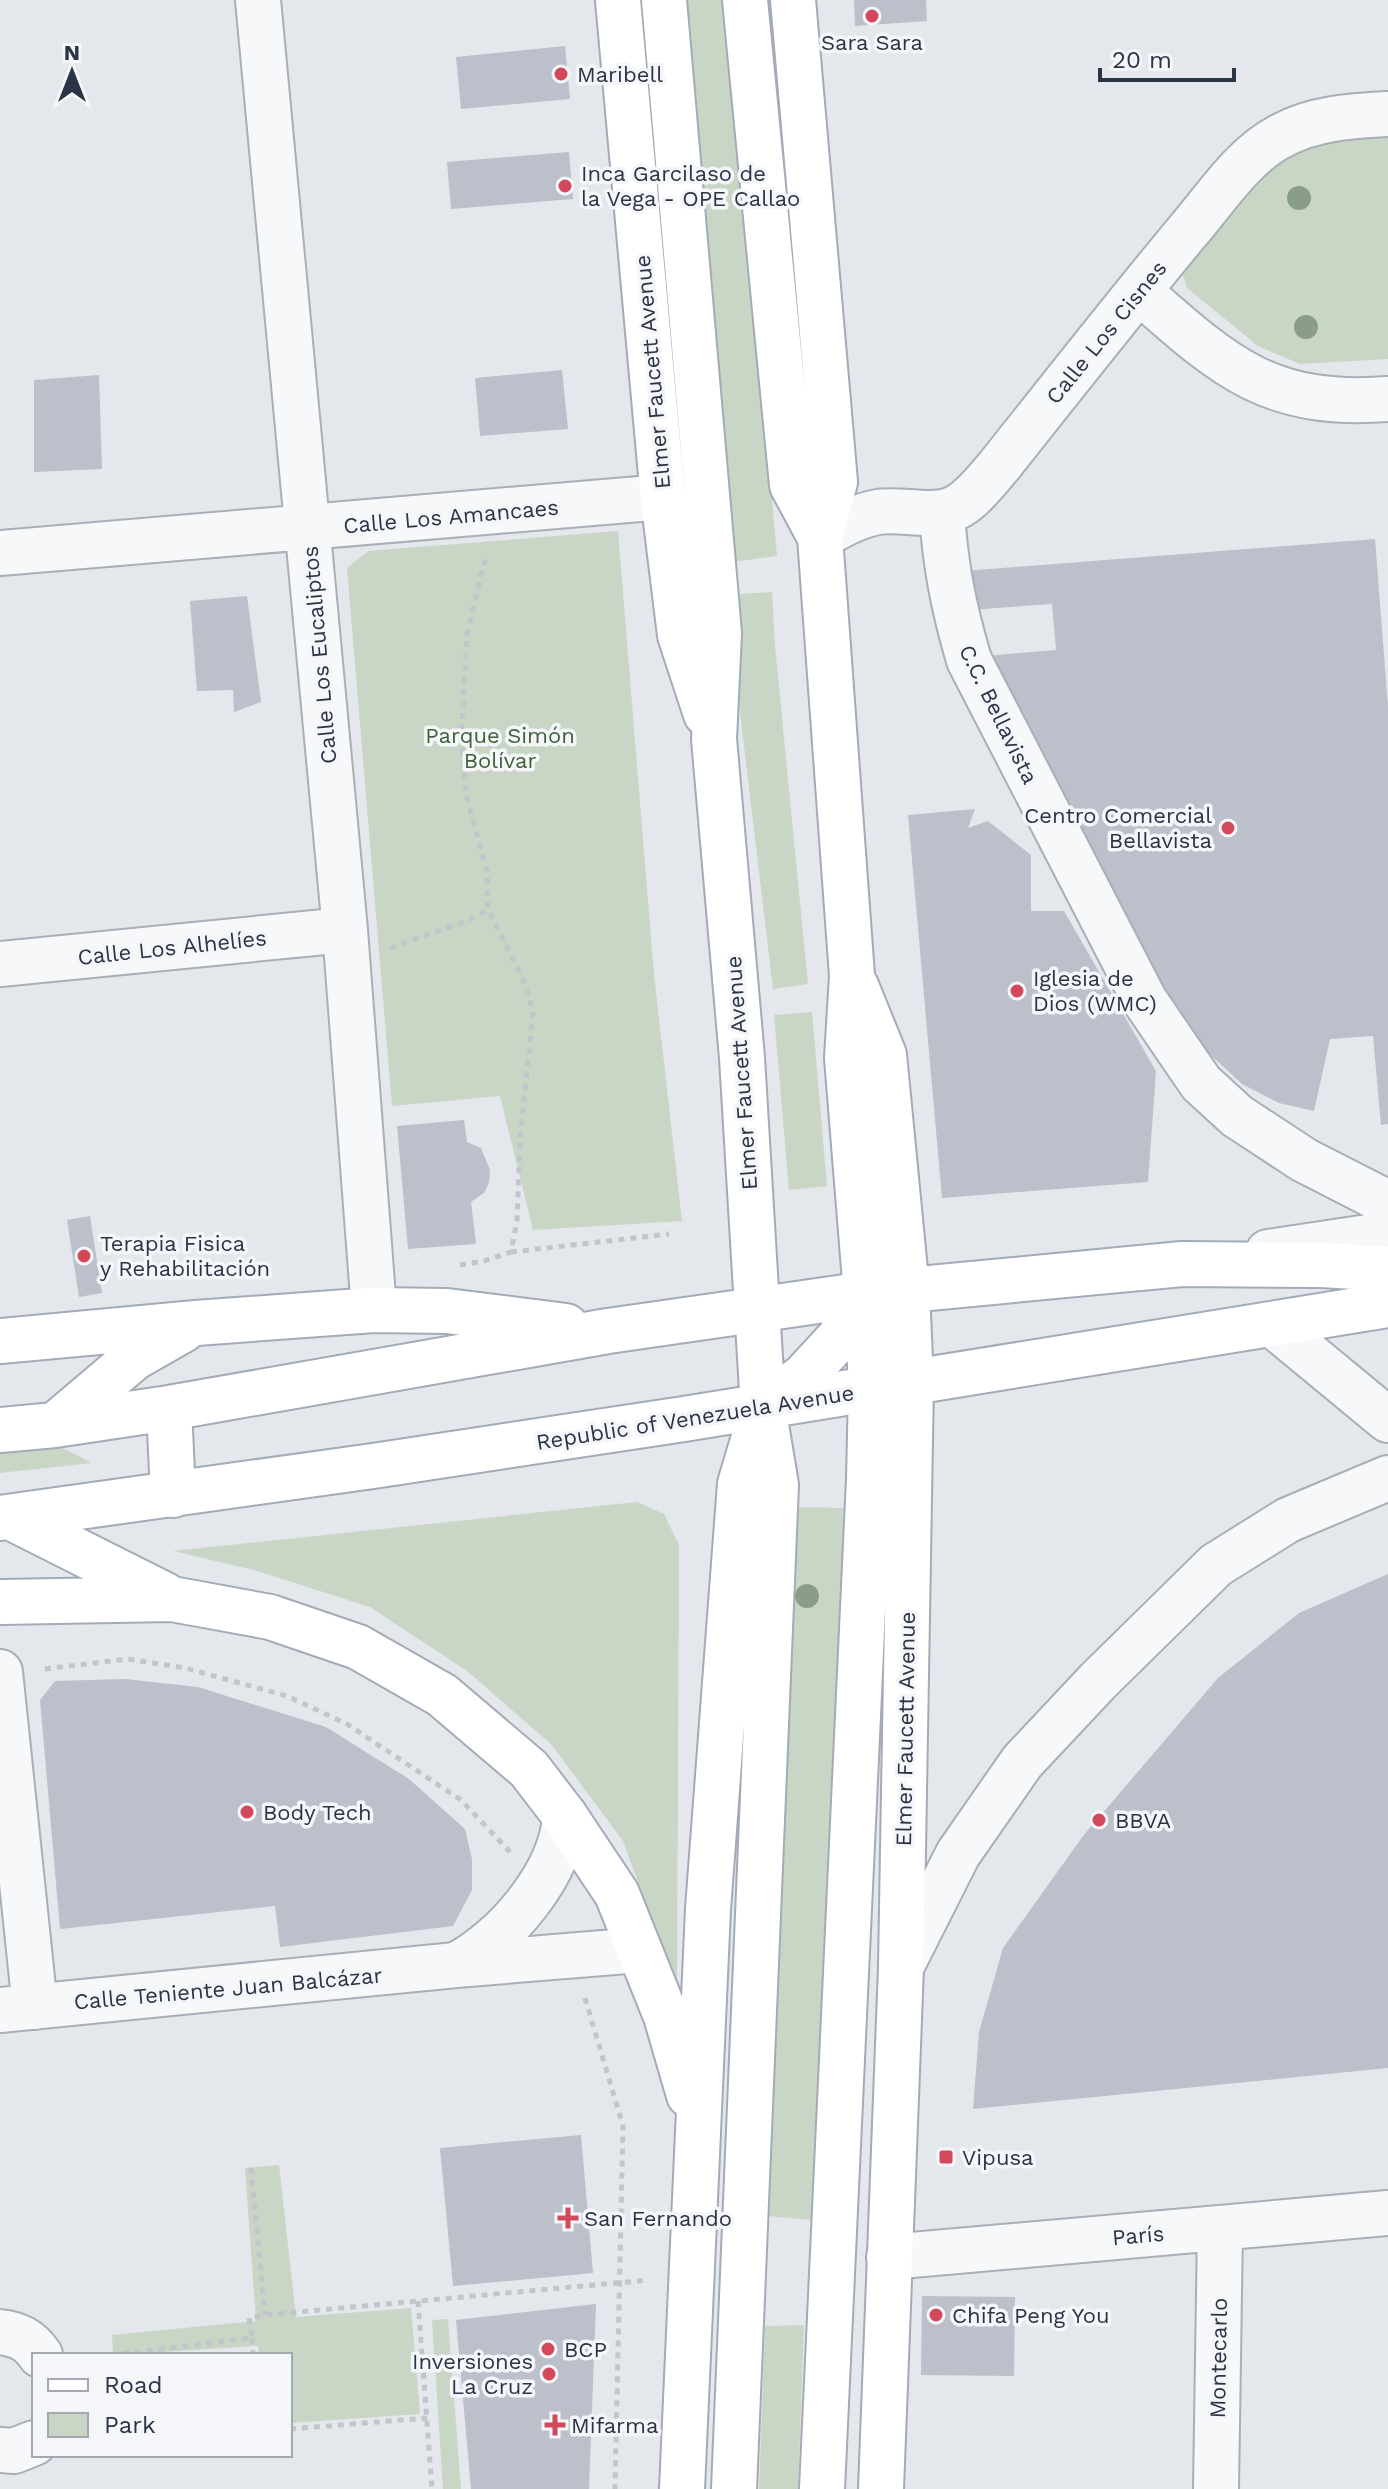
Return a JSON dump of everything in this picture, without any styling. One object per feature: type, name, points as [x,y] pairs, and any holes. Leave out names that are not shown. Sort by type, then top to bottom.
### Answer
[{"type":"main road","name":"Elmer Faucett Avenue","points":[[618,0],[663,497],[680,635],[714,739]]},
{"type":"main road","name":"Elmer Faucett Avenue","points":[[664,0],[719,633],[714,739],[742,1058],[763,1407],[776,1485],[734,2489]]},
{"type":"main road","name":"Elmer Faucett Avenue","points":[[745,0],[792,485],[820,537]]},
{"type":"main road","name":"Elmer Faucett Avenue","points":[[793,0],[835,482],[820,537],[852,976],[847,1058],[886,1293],[891,1385],[901,1967],[881,2489]]},
{"type":"main road","points":[[0,1430],[169,1408],[608,1331],[886,1293],[1182,1264],[1388,1269]]},
{"type":"main road","points":[[763,1407],[804,1376],[886,1293]]},
{"type":"main road","name":"Republic of Venezuela Avenue","points":[[5,1518],[763,1407],[1388,1305]]},
{"type":"main road","points":[[0,1341],[374,1310],[447,1311],[608,1331]]},
{"type":"main road","points":[[55,1425],[134,1358],[196,1323]]},
{"type":"main road","name":"Elmer Faucett Avenue","points":[[823,2471],[868,1495],[891,1385]]},
{"type":"main road","name":"Elmer Faucett Avenue","points":[[682,2489],[708,1909],[740,1484],[763,1407]]},
{"type":"main road","points":[[169,1408],[173,1495]]},
{"type":"main road","points":[[5,1518],[172,1599]]},
{"type":"main road","points":[[0,1602],[172,1599],[270,1617],[358,1647],[442,1695],[529,1769],[617,1894],[666,2016],[699,2128]]},
{"type":"main road","points":[[839,2148],[896,2084]]},
{"type":"main road","points":[[823,2471],[853,2489]]},
{"type":"street","name":"Calle Los Eucaliptos","points":[[258,0],[346,946],[374,1310]]},
{"type":"street","name":"Calle Los Cisnes","points":[[942,512],[958,507],[982,486],[1232,178],[1255,155],[1280,136],[1309,124],[1341,117],[1388,114]]},
{"type":"street","points":[[1139,291],[1229,366],[1270,387],[1313,398],[1357,401],[1388,399]]},
{"type":"street","name":"Calle Los Amancaes","points":[[0,553],[663,497]]},
{"type":"street","points":[[820,537],[849,521],[878,512],[942,512]]},
{"type":"street","name":"C.C. Bellavista","points":[[942,512],[945,558],[953,604],[969,660],[1145,1001],[1201,1083],[1237,1116],[1304,1160],[1388,1203]]},
{"type":"street","name":"Calle Los Alhelíes","points":[[0,964],[346,946]]},
{"type":"street","points":[[1182,1264],[1388,1234]]},
{"type":"street","points":[[1273,1325],[1388,1420]]},
{"type":"street","points":[[901,1967],[958,1854],[1022,1762],[1098,1681],[1216,1565],[1288,1520],[1388,1478]]},
{"type":"street","points":[[0,1672],[18,2009]]},
{"type":"street","name":"Calle Teniente Juan Balcázar","points":[[456,1965],[479,1952],[496,1937],[540,1885],[561,1841],[565,1816]]},
{"type":"street","name":"Calle Teniente Juan Balcázar","points":[[18,2009],[639,1950]]},
{"type":"street","name":"París","points":[[889,2257],[1388,2213]]},
{"type":"street","name":"Montecarlo","points":[[1216,2489],[1220,2228]]},
{"type":"street","points":[[0,2332],[25,2338],[38,2353]]},
{"type":"street","points":[[0,2450],[14,2451],[32,2444]]},
{"type":"path","points":[[509,511],[483,566],[467,635],[461,739],[467,798],[487,871],[488,909],[524,981],[533,1012],[520,1140],[517,1221],[511,1252]]},
{"type":"path","points":[[346,946],[467,921],[488,909]]},
{"type":"path","points":[[447,1267],[484,1261],[511,1252],[669,1234]]},
{"type":"path","points":[[251,2168],[265,2315]]},
{"type":"path","points":[[253,2353],[249,2318],[265,2315],[693,2275]]},
{"type":"path","points":[[418,2301],[432,2489]]},
{"type":"path","points":[[128,2353],[252,2338]]},
{"type":"path","points":[[292,2429],[427,2418]]},
{"type":"green space","points":[[669,0],[728,0],[777,556],[717,564]]},
{"type":"green space","points":[[1388,132],[1388,359],[1300,364],[1258,346],[1187,288],[1180,267],[1237,185],[1283,154],[1349,133]]},
{"type":"green space","name":"Parque Simón Bolívar","points":[[618,531],[654,975],[682,1221],[533,1230],[500,1096],[392,1106],[347,568],[368,551]]},
{"type":"green space","points":[[772,592],[808,984],[773,989],[726,595]]},
{"type":"green space","points":[[812,1012],[827,1186],[789,1190],[774,1015]]},
{"type":"green space","points":[[47,1440],[92,1463],[0,1473],[0,1445]]},
{"type":"green space","points":[[637,1502],[664,1514],[679,1545],[677,1988],[623,1841],[551,1744],[467,1671],[370,1607],[254,1570],[173,1551]]},
{"type":"green space","points":[[793,1507],[844,1508],[813,2220],[767,2216]]},
{"type":"green space","points":[[279,2165],[296,2317],[411,2308],[420,2414],[292,2423],[292,2353],[259,2353],[258,2346],[113,2353],[112,2335],[256,2321],[245,2168]]},
{"type":"green space","points":[[448,2319],[461,2489],[443,2489],[432,2320]]},
{"type":"green space","points":[[804,2325],[798,2489],[759,2489],[765,2326]]},
{"type":"building","points":[[854,0],[926,0],[927,21],[855,26]]},
{"type":"building","points":[[565,46],[570,99],[461,109],[456,57]]},
{"type":"building","points":[[569,152],[573,199],[451,209],[447,162]]},
{"type":"building","points":[[562,370],[568,429],[480,436],[475,378]]},
{"type":"building","points":[[99,375],[102,469],[34,472],[34,380]]},
{"type":"building","name":"Centro Comercial Bellavista","points":[[1375,539],[1388,707],[1388,1124],[1381,1125],[1373,1036],[1330,1039],[1314,1111],[1279,1103],[1242,1084],[1187,1033],[973,657],[1056,650],[1052,604],[955,611],[952,572]]},
{"type":"building","points":[[247,596],[261,702],[234,712],[233,690],[197,691],[190,601]]},
{"type":"building","name":"Iglesia de Dios (WMC)","points":[[975,809],[968,828],[988,821],[1031,855],[1031,911],[1064,911],[1156,1071],[1148,1182],[942,1198],[908,815]]},
{"type":"building","points":[[464,1120],[467,1142],[481,1148],[490,1170],[485,1192],[471,1202],[476,1244],[408,1249],[397,1126]]},
{"type":"building","name":"Terapia Fisica y Rehabilitación","points":[[90,1216],[102,1293],[79,1297],[67,1220]]},
{"type":"building","points":[[1388,1574],[1388,2068],[973,2109],[979,2032],[1003,1948],[1083,1836],[1218,1678],[1299,1613]]},
{"type":"building","name":"Body Tech","points":[[125,1679],[198,1687],[326,1727],[409,1779],[465,1829],[472,1859],[472,1890],[453,1926],[280,1947],[275,1906],[60,1929],[40,1700],[55,1681]]},
{"type":"building","points":[[581,2135],[593,2273],[453,2286],[440,2148]]},
{"type":"building","points":[[922,2296],[1015,2297],[1014,2376],[921,2375]]},
{"type":"building","points":[[596,2304],[589,2489],[471,2489],[456,2320]]},
{"type":"place","name":"Sara Sara","points":[[872,16]]},
{"type":"place","name":"Maribell","points":[[561,74]]},
{"type":"place","name":"Inca Garcilaso de la Vega - OPE Callao","points":[[565,186]]},
{"type":"place","name":"Centro Comercial Bellavista","points":[[1228,828]]},
{"type":"place","name":"Iglesia de Dios (WMC)","points":[[1017,991]]},
{"type":"place","name":"Terapia Fisica y Rehabilitación","points":[[84,1256]]},
{"type":"place","name":"Body Tech","points":[[247,1812]]},
{"type":"place","name":"BBVA","points":[[1099,1820]]},
{"type":"place","name":"Vipusa","points":[[946,2157]]},
{"type":"place","name":"San Fernando","points":[[568,2218]]},
{"type":"place","name":"Chifa Peng You","points":[[936,2315]]},
{"type":"place","name":"BCP","points":[[548,2349]]},
{"type":"place","name":"Inversiones La Cruz","points":[[549,2374]]},
{"type":"place","name":"Mifarma","points":[[555,2425]]}]
